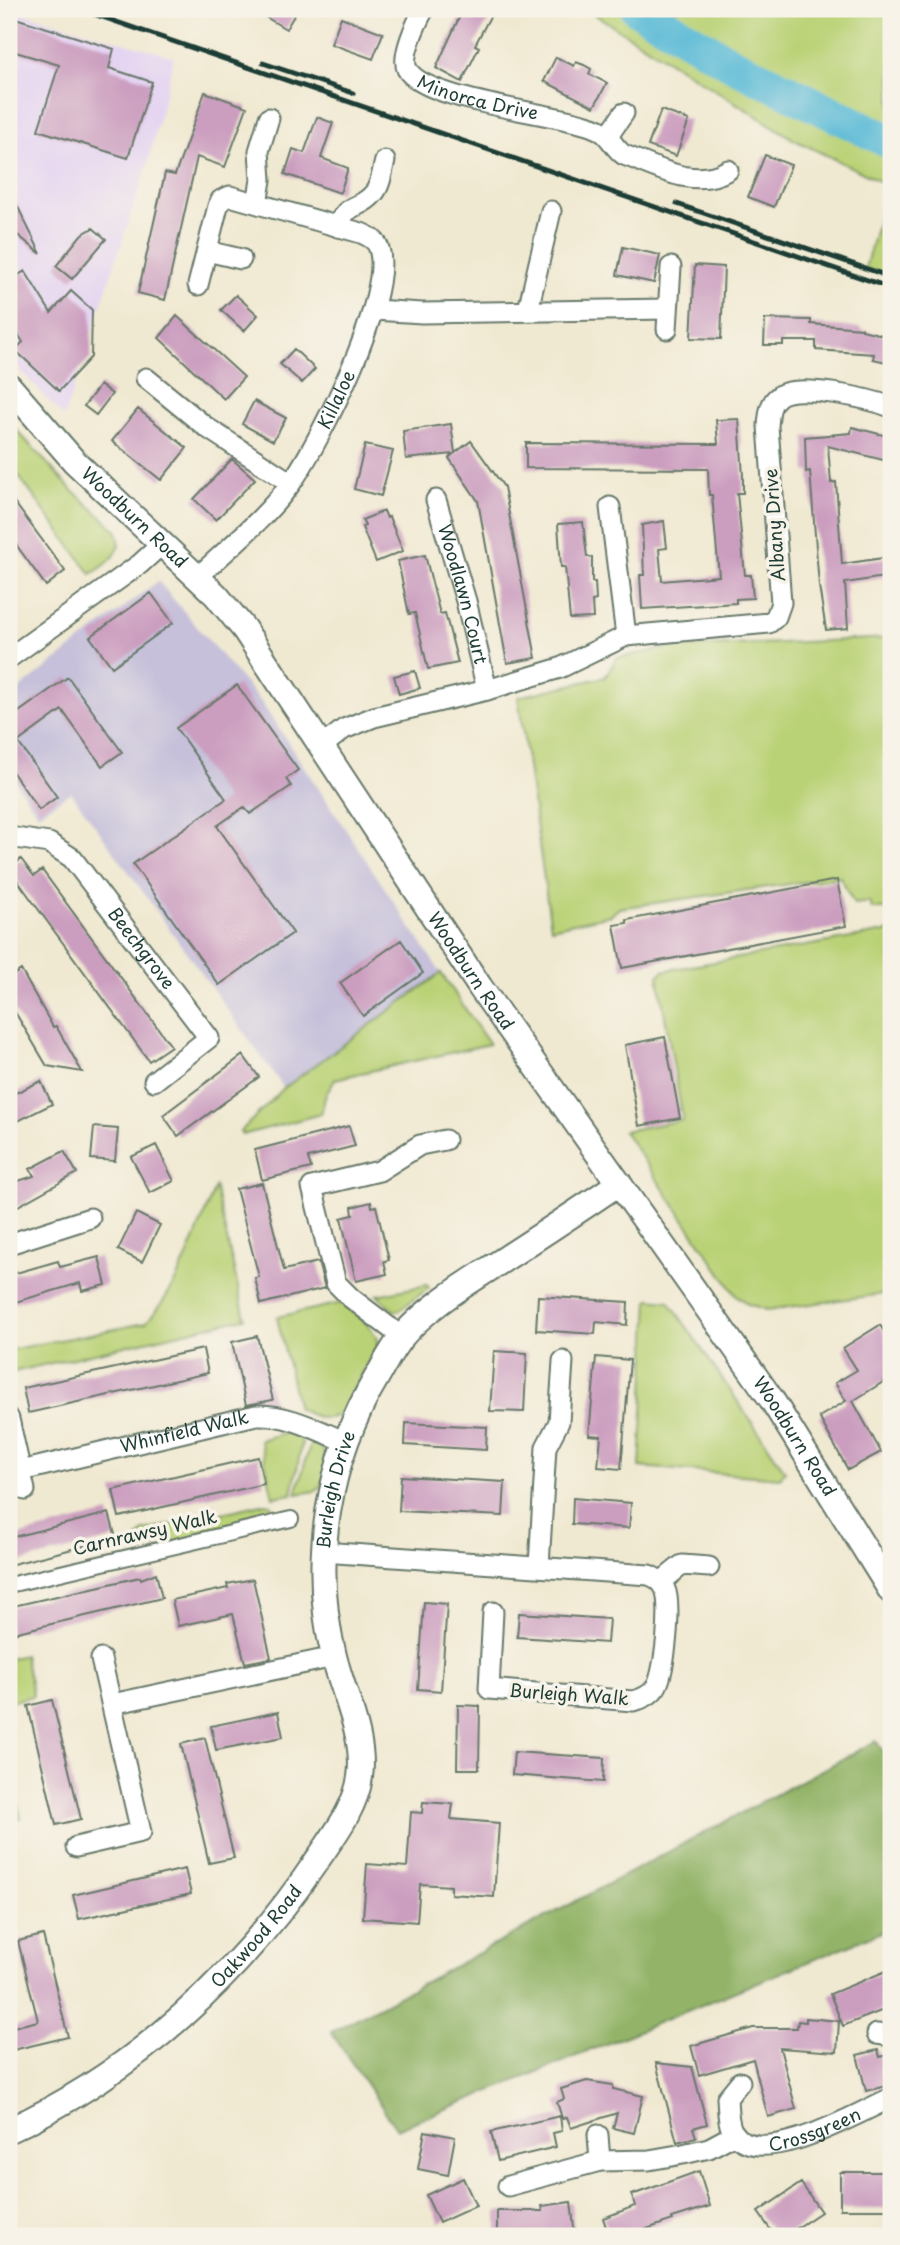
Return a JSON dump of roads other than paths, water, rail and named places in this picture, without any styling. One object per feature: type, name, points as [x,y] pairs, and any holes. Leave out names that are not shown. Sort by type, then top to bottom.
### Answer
[{"type":"street","name":"Minorca Drive","points":[[418,10],[405,60],[408,70],[416,79],[475,103],[572,120],[595,127],[608,136],[624,155],[687,177],[706,179],[728,170]]},
{"type":"street","points":[[608,136],[624,113]]},
{"type":"street","points":[[257,203],[261,180],[259,150],[269,118]]},
{"type":"street","points":[[338,227],[344,212],[375,192],[385,161]]},
{"type":"street","name":"Killaloe","points":[[198,285],[221,200],[232,196],[367,236],[378,245],[380,268],[374,310],[317,443],[279,499],[198,578]]},
{"type":"street","points":[[528,310],[551,211]]},
{"type":"street","points":[[207,251],[241,259]]},
{"type":"street","points":[[667,329],[671,267]]},
{"type":"street","points":[[374,310],[422,313],[667,309]]},
{"type":"street","points":[[146,378],[206,427],[291,483]]},
{"type":"street","name":"Woodburn Road","points":[[9,386],[74,461],[216,595],[244,629],[480,987],[772,1400],[891,1591]]},
{"type":"street","name":"Albany Drive","points":[[322,746],[344,729],[374,717],[486,690],[560,668],[626,636],[762,625],[776,617],[781,603],[768,426],[772,404],[785,393],[818,392],[867,398],[891,407]]},
{"type":"street","name":"Woodlawn Court","points":[[436,500],[466,601],[486,690]]},
{"type":"street","points":[[610,507],[626,636]]},
{"type":"street","points":[[9,658],[140,564],[162,544]]},
{"type":"street","name":"Beechgrove","points":[[9,837],[49,844],[72,858],[214,1034],[154,1080]]},
{"type":"street","points":[[402,1337],[351,1298],[336,1283],[312,1187],[379,1171],[419,1145],[445,1140]]},
{"type":"street","name":"Burleigh Drive","points":[[334,1657],[324,1598],[323,1552],[335,1483],[346,1442],[366,1395],[402,1337],[461,1287],[619,1183]]},
{"type":"street","points":[[9,1244],[90,1218]]},
{"type":"street","points":[[539,1566],[546,1447],[559,1422],[563,1361]]},
{"type":"street","name":"Whinfield Walk","points":[[21,1471],[256,1415],[291,1420],[346,1442]]},
{"type":"street","points":[[9,1419],[25,1490]]},
{"type":"street","name":"Carnrawsy Walk","points":[[9,1585],[291,1519]]},
{"type":"street","points":[[323,1552],[641,1573],[653,1576],[661,1582],[682,1565],[709,1567]]},
{"type":"street","name":"Burleigh Walk","points":[[493,1612],[489,1689],[633,1701],[650,1694],[661,1678],[668,1600],[661,1582]]},
{"type":"street","points":[[112,1704],[334,1657]]},
{"type":"street","name":"Oakwood Road","points":[[9,2130],[65,2102],[143,2049],[209,1992],[306,1877],[339,1827],[354,1799],[360,1777],[357,1739],[334,1657]]},
{"type":"street","points":[[75,1847],[141,1832],[101,1659]]},
{"type":"street","points":[[508,2186],[600,2161],[666,2158],[709,2148],[735,2134],[730,2124],[727,2098],[740,2082]]},
{"type":"street","name":"Crossgreen","points":[[735,2134],[745,2141],[759,2145],[785,2144],[891,2098]]},
{"type":"street","points":[[598,2135],[600,2161]]},
{"type":"waterway","points":[[638,9],[734,65],[891,142]]},
{"type":"railway","points":[[79,9],[891,288]]},
{"type":"railway","points":[[263,63],[353,93]]},
{"type":"railway","points":[[677,204],[891,277]]}]
